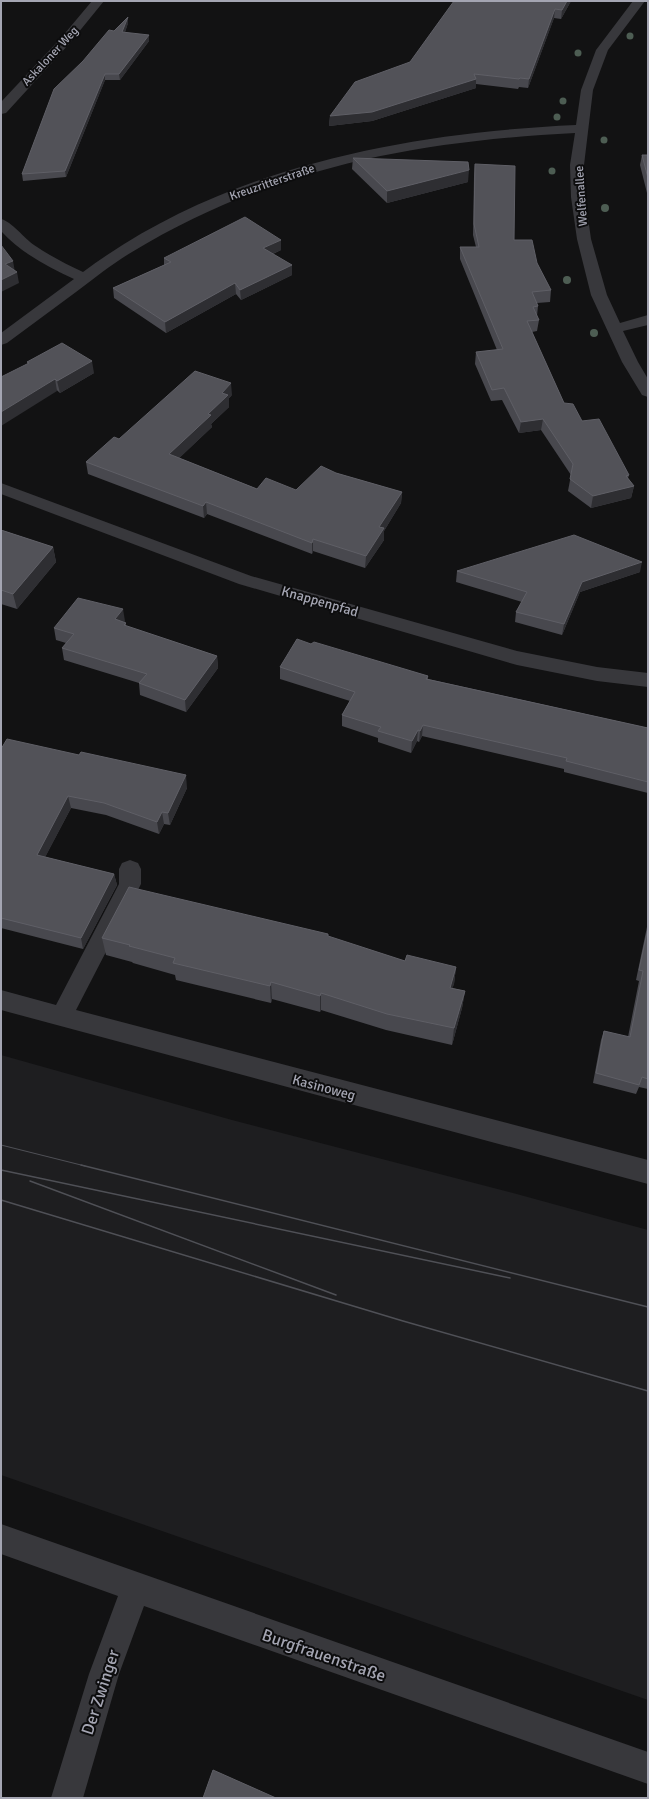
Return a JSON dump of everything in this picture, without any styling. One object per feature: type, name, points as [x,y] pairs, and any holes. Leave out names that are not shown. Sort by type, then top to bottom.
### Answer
[{"type":"street","name":"Askaloner Weg","points":[[1,110],[65,41],[98,1]]},
{"type":"street","name":"Welfenallee","points":[[639,1],[602,50],[587,90],[578,175],[578,197],[584,239],[599,295],[630,362],[648,392]]},
{"type":"street","name":"Kreuzritterstraße","points":[[1,340],[84,278],[134,244],[192,213],[237,193],[334,162],[407,145],[475,135],[582,129]]},
{"type":"street","points":[[1,223],[11,234],[35,253],[60,268],[84,278]]},
{"type":"street","points":[[614,329],[648,320]]},
{"type":"street","name":"Knappenpfad","points":[[1,488],[245,580],[517,658],[597,674],[648,680]]},
{"type":"street","points":[[61,1017],[130,884],[130,869]]},
{"type":"street","name":"Kasinoweg","points":[[1,1000],[648,1172]]},
{"type":"street","name":"Burgfrauenstraße","points":[[1,1539],[648,1768]]},
{"type":"street","name":"Der Zwinger","points":[[67,1798],[104,1674],[136,1588]]},
{"type":"shaded area","points":[[1,1055],[232,1120],[513,1193],[648,1230],[648,1700],[1,1475]]},
{"type":"building","points":[[454,1],[567,1],[562,10],[555,9],[529,79],[474,74],[476,79],[372,112],[330,116],[355,82],[410,62]]},
{"type":"building","points":[[128,17],[122,32],[149,35],[119,74],[105,74],[65,171],[22,174],[54,89],[83,61],[109,30],[114,31]]},
{"type":"building","points":[[642,155],[648,155],[648,178]]},
{"type":"building","points":[[353,158],[468,162],[469,170],[387,191]]},
{"type":"building","points":[[475,164],[515,166],[514,240],[532,240],[537,263],[551,290],[532,292],[538,306],[533,307],[539,320],[527,321],[564,403],[573,404],[582,421],[599,419],[629,475],[626,476],[634,486],[593,496],[570,479],[573,464],[543,419],[521,422],[504,388],[492,390],[476,352],[503,349],[460,247],[479,247],[474,224]]},
{"type":"building","points":[[245,217],[281,240],[263,248],[292,265],[240,290],[235,283],[165,322],[113,288],[171,262],[164,258]]},
{"type":"building","points":[[1,245],[13,261],[5,264],[17,272],[1,280]]},
{"type":"building","points":[[62,343],[92,361],[57,381],[55,379],[1,412],[1,377],[29,363],[27,362]]},
{"type":"building","points":[[195,371],[231,383],[222,393],[228,395],[208,414],[211,415],[169,454],[257,489],[266,478],[296,490],[321,466],[336,473],[402,492],[379,527],[384,528],[366,556],[313,539],[312,543],[206,502],[203,506],[86,462],[114,437],[119,439]]},
{"type":"building","points":[[1,530],[53,547],[13,594],[1,590]]},
{"type":"building","points":[[574,535],[642,562],[582,582],[564,624],[516,612],[527,592],[457,571]]},
{"type":"building","points":[[78,598],[123,609],[115,619],[126,623],[124,625],[217,656],[185,700],[139,683],[147,674],[62,648],[74,634],[54,628]]},
{"type":"building","points":[[297,639],[311,644],[314,642],[428,676],[426,679],[648,728],[648,782],[566,761],[567,758],[423,725],[420,731],[418,730],[412,741],[378,731],[381,727],[342,715],[355,692],[280,667]]},
{"type":"building","points":[[7,739],[79,755],[81,752],[186,775],[168,813],[162,812],[157,822],[104,803],[68,796],[37,855],[114,874],[81,938],[1,918],[1,749]]},
{"type":"building","points":[[129,887],[328,934],[328,936],[405,961],[407,955],[456,967],[450,988],[465,991],[454,1028],[387,1014],[321,993],[320,996],[271,982],[270,986],[173,963],[175,958],[102,938]]},
{"type":"building","points":[[648,928],[648,1079],[642,1077],[639,1085],[596,1073],[604,1031],[630,1037],[643,971],[639,970]]},
{"type":"building","points":[[213,1770],[276,1798],[203,1798]]},
{"type":"tram line","points":[[1,1145],[81,1165]]},
{"type":"tram line","points":[[81,1165],[85,1166]]},
{"type":"tram line","points":[[81,1165],[648,1307]]},
{"type":"tram line","points":[[1,1170],[510,1278]]},
{"type":"tram line","points":[[30,1181],[336,1295]]},
{"type":"tram line","points":[[1,1200],[403,1321],[648,1391]]}]
